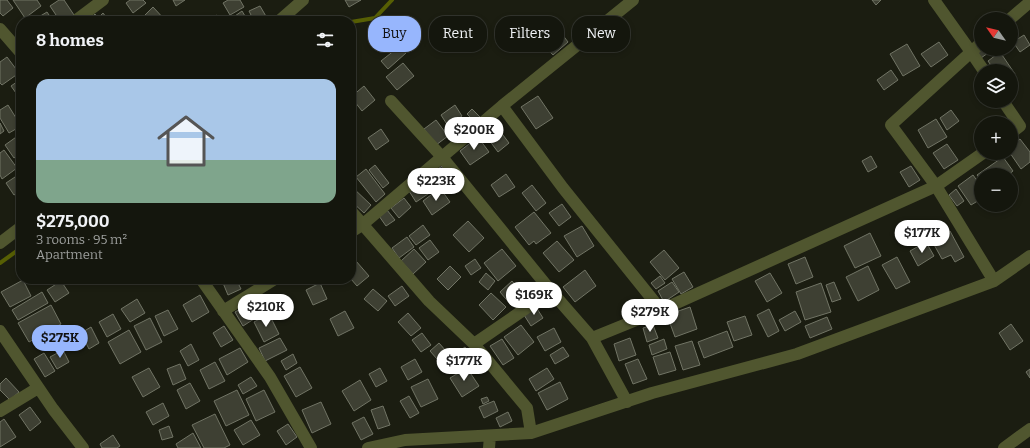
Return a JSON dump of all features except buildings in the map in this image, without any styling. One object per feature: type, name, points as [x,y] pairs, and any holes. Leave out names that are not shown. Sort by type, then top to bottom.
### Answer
[{"type":"street","points":[[82,16],[103,0]]},
{"type":"street","points":[[285,16],[303,0]]},
{"type":"street","points":[[356,229],[502,106],[633,0]]},
{"type":"street","points":[[934,0],[979,64]]},
{"type":"street","points":[[1018,12],[1030,2]]},
{"type":"street","points":[[0,29],[16,47]]},
{"type":"street","points":[[974,49],[891,125],[936,186],[994,281]]},
{"type":"street","points":[[391,101],[442,157],[551,291],[592,338],[627,402]]},
{"type":"street","points":[[502,106],[563,188],[661,310]]},
{"type":"street","points":[[592,338],[661,310],[936,186],[974,159]]},
{"type":"street","points":[[356,217],[428,301],[474,344],[527,408],[531,433]]},
{"type":"street","points":[[0,243],[16,231]]},
{"type":"street","points":[[368,448],[405,440],[489,442],[531,433],[652,393],[797,354],[994,281],[1030,256]]},
{"type":"street","points":[[204,284],[270,377],[311,448]]},
{"type":"street","points":[[223,311],[267,284]]},
{"type":"street","points":[[474,344],[551,291]]},
{"type":"street","points":[[0,331],[38,388],[83,448]]},
{"type":"street","points":[[0,411],[38,388]]},
{"type":"street","points":[[1008,447],[1030,429]]},
{"type":"waterway","points":[[356,21],[375,18],[392,0]]},
{"type":"waterway","points":[[0,263],[16,252]]}]
